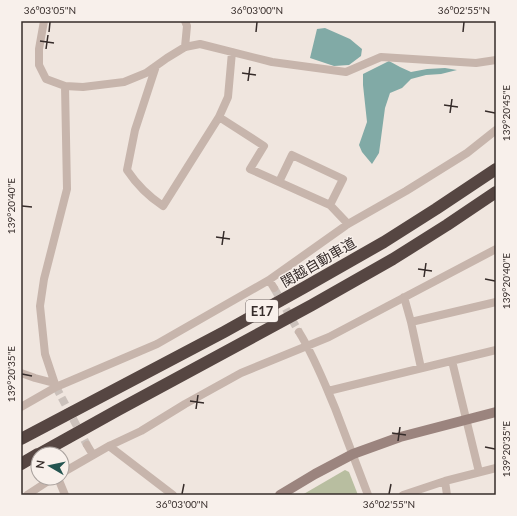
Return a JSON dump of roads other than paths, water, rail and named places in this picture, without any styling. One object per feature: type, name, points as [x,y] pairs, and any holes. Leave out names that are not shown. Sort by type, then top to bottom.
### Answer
[{"type":"highway","name":"関越自動車道","points":[[21,439],[211,339],[305,287],[384,242],[496,169]]},
{"type":"highway","name":"E17","points":[[53,446],[312,305],[393,259],[496,192]]},
{"type":"highway","name":"E17","points":[[21,464],[30,459]]},
{"type":"street","points":[[44,21],[39,49],[39,65],[46,79],[65,86],[82,87],[124,82],[146,73],[185,47],[200,44],[272,62],[346,72],[380,57],[476,63],[496,60]]},
{"type":"street","points":[[184,21],[187,26],[185,47]]},
{"type":"street","points":[[156,66],[135,130],[128,170],[149,197],[163,206],[219,116],[228,97],[232,52]]},
{"type":"street","points":[[55,385],[45,354],[40,306],[44,279],[67,189],[65,86]]},
{"type":"street","points":[[219,116],[264,146],[250,169],[330,204],[348,224]]},
{"type":"street","points":[[21,408],[55,385],[157,344],[270,280],[348,224],[406,191],[467,153],[496,130]]},
{"type":"street","points":[[279,182],[292,155],[343,179],[330,204]]},
{"type":"street","points":[[70,468],[109,446],[141,431],[185,404],[242,373],[329,337],[496,249]]},
{"type":"street","points":[[270,280],[274,288]]},
{"type":"street","points":[[404,297],[412,322],[421,368]]},
{"type":"street","points":[[412,322],[496,302]]},
{"type":"street","points":[[299,332],[328,391],[368,495]]},
{"type":"street","points":[[328,391],[496,350]]},
{"type":"street","points":[[452,360],[479,472]]},
{"type":"street","points":[[21,373],[55,385]]},
{"type":"street","points":[[280,495],[353,454],[400,437],[496,412]]},
{"type":"street","points":[[87,445],[93,455]]},
{"type":"street","points":[[109,446],[173,495]]},
{"type":"street","points":[[403,495],[445,481],[496,468]]},
{"type":"street","points":[[445,481],[447,495]]},
{"type":"street","points":[[27,495],[41,486]]},
{"type":"water","points":[[325,28],[350,39],[362,49],[361,56],[349,65],[334,66],[310,58],[317,29]]},
{"type":"water","points":[[389,61],[411,72],[445,68],[457,70],[411,79],[402,88],[390,93],[385,108],[379,153],[372,164],[362,152],[359,145],[367,122],[363,74]]},
{"type":"tunnel","points":[[274,288],[299,332]]},
{"type":"tunnel","points":[[56,387],[87,445]]}]
